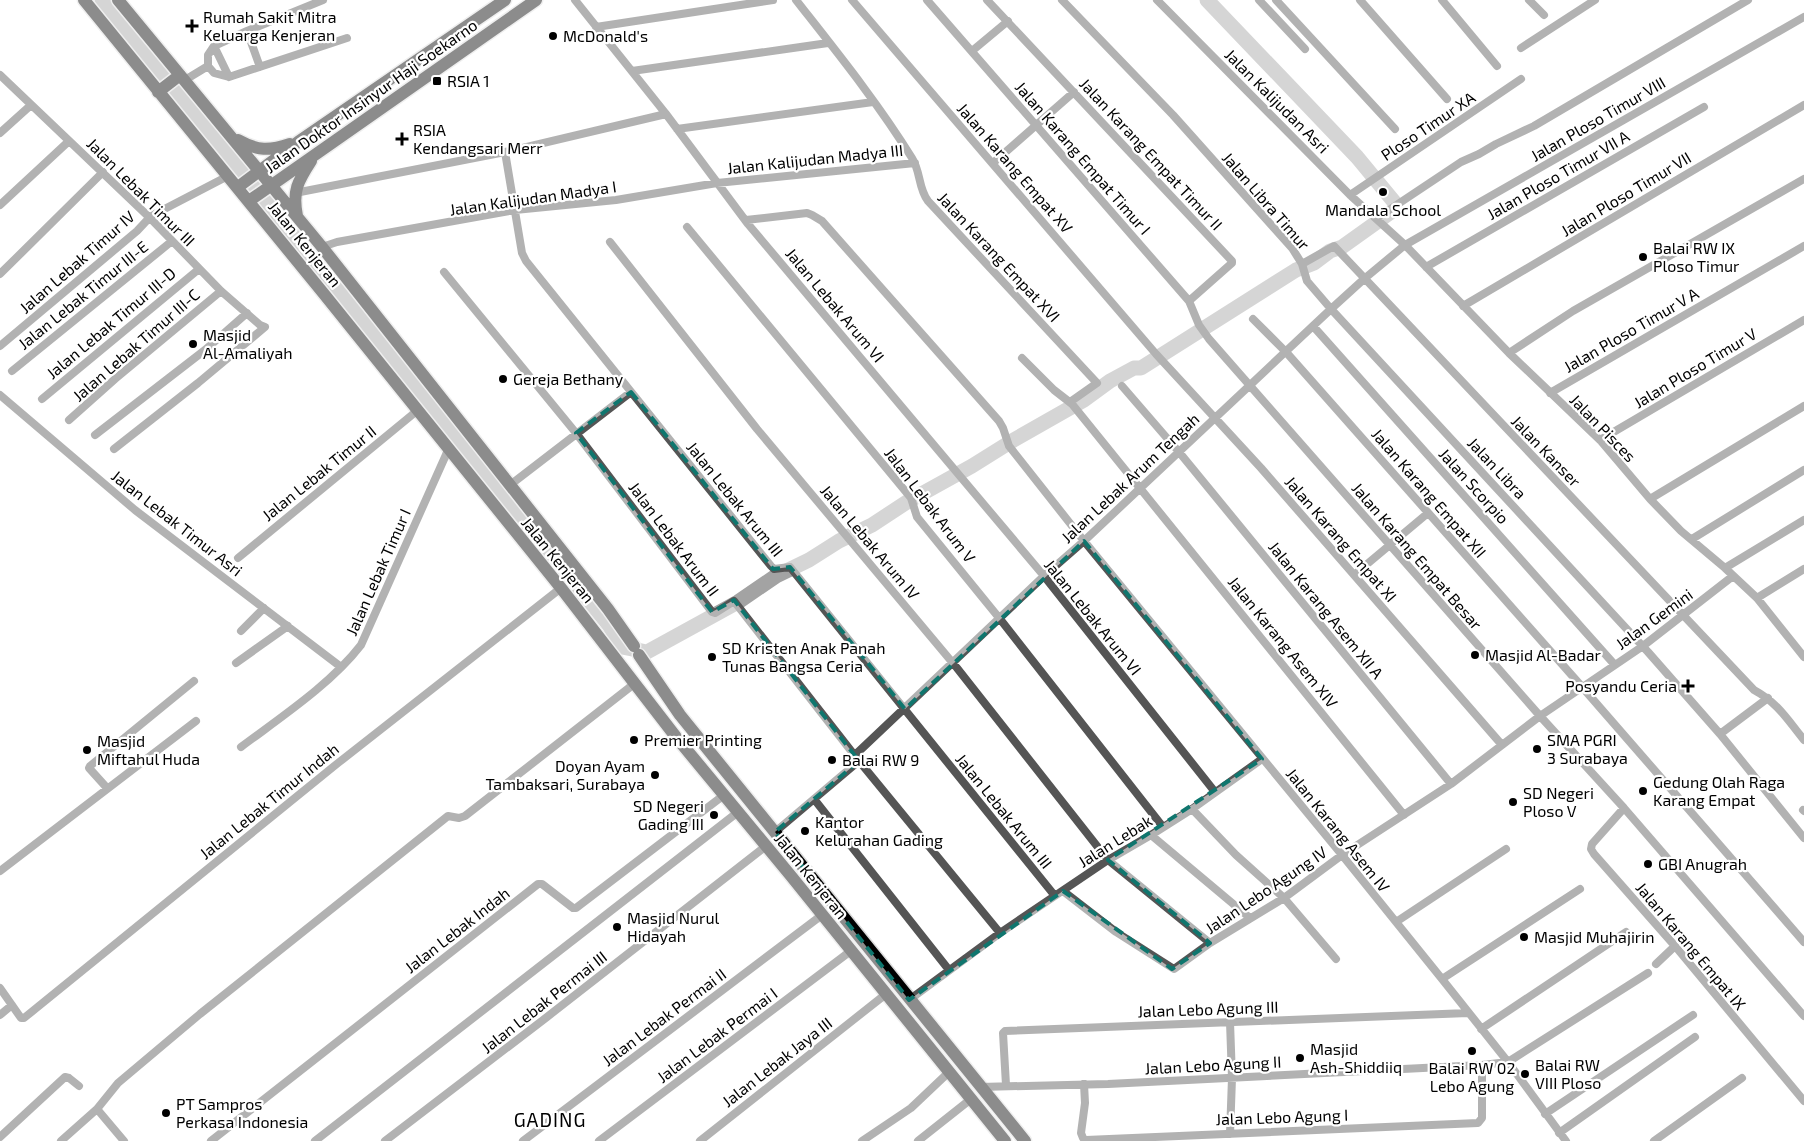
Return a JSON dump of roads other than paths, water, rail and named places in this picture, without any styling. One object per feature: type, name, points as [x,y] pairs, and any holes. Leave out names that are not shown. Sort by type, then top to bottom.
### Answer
[{"type":"main road","name":"Jalan Kenjeran","points":[[84,0],[161,90],[228,176],[251,200],[561,588],[634,684],[852,950],[1005,1141]]},
{"type":"main road","name":"Jalan Kenjeran","points":[[118,0],[231,136],[257,172],[322,247],[608,609],[680,715],[1025,1141]]},
{"type":"main road","name":"Jalan Doktor Insinyur Haji Soekarno","points":[[239,186],[298,142],[505,0]]},
{"type":"main road","name":"Jalan Doktor Insinyur Haji Soekarno","points":[[251,200],[536,0]]},
{"type":"main road","points":[[161,90],[181,78]]},
{"type":"main road","points":[[231,136],[249,146],[267,150],[298,142]]},
{"type":"main road","points":[[297,216],[296,184],[317,153]]},
{"type":"main road","points":[[796,882],[807,872]]},
{"type":"main road","points":[[808,897],[813,891],[820,888]]},
{"type":"street","points":[[323,0],[214,46],[208,55],[208,66],[214,73],[229,77],[347,38]]},
{"type":"street","name":"Jalan Lebak Arum VI","points":[[575,0],[666,114],[746,220],[1044,576],[1215,792]]},
{"type":"street","points":[[596,27],[773,0]]},
{"type":"street","name":"Jalan Karang Empat XVI","points":[[796,0],[873,102],[915,163],[921,189],[928,201],[1097,383],[1072,405]]},
{"type":"street","name":"Jalan Karang Empat XV","points":[[852,0],[1159,356]]},
{"type":"street","name":"Jalan Karang Empat Timur I","points":[[927,0],[1188,301],[1206,336]]},
{"type":"street","name":"Jalan Karang Empat Timur II","points":[[987,0],[1232,261],[1188,301]]},
{"type":"street","name":"Jalan Libra Timur","points":[[1062,0],[1173,115],[1292,248],[1303,268],[1307,281],[1331,309]]},
{"type":"street","name":"Jalan Kalijudan Asri","points":[[1157,0],[1350,195],[1379,220]]},
{"type":"street","points":[[1258,0],[1305,49]]},
{"type":"street","points":[[1276,0],[1395,129]]},
{"type":"street","points":[[1360,0],[1447,99]]},
{"type":"street","points":[[1442,0],[1497,66]]},
{"type":"street","points":[[1529,0],[1544,14]]},
{"type":"street","points":[[1379,220],[1461,162],[1534,126],[1748,0]]},
{"type":"street","points":[[1521,48],[1590,1]]},
{"type":"street","name":"Jalan Ploso Timur VIII","points":[[1405,245],[1804,17]]},
{"type":"street","points":[[972,50],[1008,21]]},
{"type":"street","points":[[247,31],[260,67]]},
{"type":"street","points":[[632,71],[828,42]]},
{"type":"street","points":[[214,46],[229,77]]},
{"type":"street","points":[[181,78],[208,66]]},
{"type":"street","name":"Jalan Lebak Timur III","points":[[0,75],[149,217],[221,291],[260,325],[265,327],[114,449]]},
{"type":"street","name":"Ploso Timur XA","points":[[1350,195],[1522,79]]},
{"type":"street","points":[[993,163],[1074,92]]},
{"type":"street","points":[[677,129],[873,102]]},
{"type":"street","points":[[0,133],[31,105]]},
{"type":"street","name":"Jalan Ploso Timur VII","points":[[1463,306],[1804,105]]},
{"type":"street","name":"Jalan Ploso Timur VII A","points":[[1426,267],[1704,107]]},
{"type":"street","points":[[295,193],[505,152],[666,114]]},
{"type":"street","points":[[0,205],[69,141]]},
{"type":"street","name":"Jalan Lebak Arum III","points":[[505,152],[524,258],[770,566],[774,569],[792,569],[1055,896]]},
{"type":"street","name":"Jalan Kalijudan Madya III","points":[[717,183],[915,163]]},
{"type":"street","points":[[0,274],[102,172]]},
{"type":"street","name":"Jalan Lebak Timur IV","points":[[0,346],[137,231],[149,217],[228,176]]},
{"type":"street","points":[[1509,353],[1573,311],[1804,179]]},
{"type":"street","name":"Jalan Kalijudan Madya I","points":[[322,247],[337,242],[515,210],[616,200],[717,183]]},
{"type":"street","points":[[746,220],[807,213],[822,221],[999,421],[1008,444],[1084,541]]},
{"type":"street","name":"Jalan Pisces","points":[[1379,220],[1509,353],[1600,440],[1650,499],[1681,531],[1757,598],[1804,657]]},
{"type":"street","name":"Jalan Lebak Arum V","points":[[687,228],[912,499],[917,517],[1000,619],[1163,827]]},
{"type":"street","name":"Jalan Lebak Timur III-E","points":[[12,371],[172,241]]},
{"type":"street","name":"Jalan Lebak Arum IV","points":[[610,242],[757,429],[952,663],[1108,860],[1210,944]]},
{"type":"street","name":"Jalan Lebak Arum Tengah","points":[[776,832],[814,799],[952,663],[1179,452],[1215,416],[1364,279],[1405,245]]},
{"type":"street","name":"Jalan Kanser","points":[[1303,268],[1332,246],[1337,249],[1754,690],[1777,706],[1804,740]]},
{"type":"street","name":"Jalan Ploso Timur V A","points":[[1550,393],[1804,246]]},
{"type":"street","name":"Jalan Lebak Timur III-D","points":[[42,399],[199,269]]},
{"type":"street","name":"Jalan Lebak Arum II","points":[[444,272],[576,433],[712,612],[715,613],[734,600],[857,758],[1000,933]]},
{"type":"street","name":"Jalan Lebak Timur III-C","points":[[69,420],[221,291]]},
{"type":"street","name":"Jalan Libra","points":[[1331,309],[1643,646],[1720,734],[1804,838]]},
{"type":"street","points":[[95,435],[205,350],[247,313]]},
{"type":"street","name":"Jalan Karang Empat XII","points":[[1253,319],[1286,352],[1583,688],[1804,942]]},
{"type":"street","name":"Jalan Ploso Timur V","points":[[1600,440],[1804,320]]},
{"type":"street","name":"Jalan Scorpio","points":[[1313,326],[1614,664]]},
{"type":"street","name":"Jalan Karang Empat Besar","points":[[1206,336],[1540,716],[1624,808],[1804,1016]]},
{"type":"street","name":"Jalan Karang Empat XI","points":[[1159,356],[1215,416],[1502,745]]},
{"type":"street","points":[[1022,358],[1072,405],[1140,488]]},
{"type":"street","name":"Jalan Karang Asem XII A","points":[[1122,386],[1179,452],[1451,784]]},
{"type":"street","points":[[510,485],[631,392]]},
{"type":"street","name":"Jalan Lebak Timur Asri","points":[[0,395],[134,510],[342,667]]},
{"type":"street","points":[[1650,499],[1804,406]]},
{"type":"street","name":"Jalan Lebak Timur II","points":[[238,558],[418,410]]},
{"type":"street","name":"Jalan Lebak Timur I","points":[[242,747],[307,697],[342,667],[363,642],[449,448]]},
{"type":"street","points":[[1692,539],[1804,470]]},
{"type":"street","name":"Jalan Karang Asem XIV","points":[[1140,488],[1404,815]]},
{"type":"street","points":[[1354,575],[1428,513]]},
{"type":"street","points":[[1725,568],[1804,520]]},
{"type":"street","name":"Jalan Karang Asem IV","points":[[1084,541],[1442,979],[1508,1062],[1566,1141]]},
{"type":"street","points":[[1757,598],[1804,569]]},
{"type":"street","name":"Jalan Gemini","points":[[1540,716],[1643,646],[1733,576]]},
{"type":"street","name":"Jalan Lebak Timur Indah","points":[[12,1004],[21,1018],[24,1018],[338,762],[561,588]]},
{"type":"street","points":[[241,631],[264,608]]},
{"type":"street","points":[[236,663],[288,626]]},
{"type":"street","points":[[1796,649],[1804,644]]},
{"type":"street","points":[[106,788],[89,768],[90,766],[194,681]]},
{"type":"street","points":[[61,1141],[97,1109],[118,1083],[448,816],[460,818],[465,816],[634,684]]},
{"type":"street","points":[[1720,734],[1768,698]]},
{"type":"street","points":[[1404,815],[1451,784],[1540,716]]},
{"type":"street","points":[[0,871],[196,721]]},
{"type":"street","name":"Jalan Lebak","points":[[909,1000],[1000,933],[1108,860],[1192,808],[1262,759]]},
{"type":"street","name":"Jalan Lebak Indah","points":[[211,1141],[538,884],[542,884],[573,908],[576,908],[724,795]]},
{"type":"street","points":[[814,799],[949,970]]},
{"type":"street","points":[[1192,808],[1236,855],[1284,898],[1336,959]]},
{"type":"street","name":"Jalan Karang Empat IX","points":[[1624,808],[1592,844],[1591,848],[1594,854],[1675,946],[1804,1101]]},
{"type":"street","points":[[315,1141],[738,812]]},
{"type":"street","name":"Jalan Lebo Agung IV","points":[[1062,891],[1116,932],[1169,968],[1176,968],[1250,918],[1284,898],[1342,855],[1404,815]]},
{"type":"street","points":[[1151,835],[1250,918]]},
{"type":"street","name":"Jalan Lebak Permai III","points":[[385,1141],[766,846]]},
{"type":"street","points":[[1396,922],[1506,849]]},
{"type":"street","points":[[1442,979],[1580,889]]},
{"type":"street","name":"Jalan Lebak Permai II","points":[[522,1141],[822,915]]},
{"type":"street","points":[[1481,1029],[1626,932]]},
{"type":"street","points":[[1656,964],[1675,946]]},
{"type":"street","name":"Jalan Lebak Permai I","points":[[599,1141],[852,950]]},
{"type":"street","points":[[1508,1062],[1648,973]]},
{"type":"street","points":[[0,988],[12,1004],[0,1015]]},
{"type":"street","name":"Jalan Lebak Jaya III","points":[[700,1141],[886,994]]},
{"type":"street","name":"Jalan Lebo Agung III","points":[[1006,1085],[1003,1033],[1005,1030],[1468,1012]]},
{"type":"street","points":[[1545,1114],[1693,1014]]},
{"type":"street","points":[[1230,1022],[1232,1078],[1230,1134]]},
{"type":"street","points":[[1559,1133],[1695,1037]]},
{"type":"street","name":"Jalan Lebo Agung II","points":[[980,1086],[1232,1078],[1508,1062]]},
{"type":"street","name":"Jalan Lebo Agung I","points":[[1084,1084],[1085,1103],[1080,1133],[1086,1140],[1214,1137],[1230,1134],[1478,1123],[1482,1118],[1482,1065]]},
{"type":"street","points":[[862,1141],[911,1108],[950,1072]]},
{"type":"street","points":[[0,1137],[65,1077],[79,1086]]},
{"type":"street","points":[[1654,1141],[1742,1078]]},
{"type":"street","points":[[918,1141],[972,1099]]},
{"type":"street","points":[[97,1109],[124,1141]]},
{"type":"waterway","points":[[102,0],[609,625],[622,647],[647,652],[738,602],[776,576],[872,525],[907,502],[1084,400],[1110,381],[1134,368],[1141,368],[1296,270],[1314,263],[1330,251],[1342,247],[1391,212]]},
{"type":"waterway","points":[[1207,0],[1357,157],[1395,203]]},
{"type":"place","name":"Rumah Sakit Mitra Keluarga Kenjeran","points":[[192,26]]},
{"type":"place","name":"McDonald's","points":[[553,36]]},
{"type":"place","name":"RSIA 1","points":[[437,81]]},
{"type":"place","name":"RSIA Kendangsari Merr","points":[[402,139]]},
{"type":"place","name":"Mandala School","points":[[1383,192]]},
{"type":"place","name":"Balai RW IX Ploso Timur","points":[[1643,257]]},
{"type":"place","name":"Masjid Al-Amaliyah","points":[[193,344]]},
{"type":"place","name":"Gereja Bethany","points":[[503,379]]},
{"type":"place","name":"Masjid Al-Badar","points":[[1475,655]]},
{"type":"place","name":"SD Kristen Anak Panah Tunas Bangsa Ceria","points":[[712,657]]},
{"type":"place","name":"Posyandu Ceria","points":[[1688,686]]},
{"type":"place","name":"Premier Printing","points":[[634,740]]},
{"type":"place","name":"SMA PGRI 3 Surabaya","points":[[1537,749]]},
{"type":"place","name":"Masjid Miftahul Huda","points":[[87,750]]},
{"type":"place","name":"Balai RW 9","points":[[832,760]]},
{"type":"place","name":"Doyan Ayam Tambaksari, Surabaya","points":[[655,775]]},
{"type":"place","name":"Gedung Olah Raga Karang Empat","points":[[1643,791]]},
{"type":"place","name":"SD Negeri Ploso V","points":[[1513,802]]},
{"type":"place","name":"SD Negeri Gading III","points":[[714,815]]},
{"type":"place","name":"Kantor Kelurahan Gading","points":[[805,831]]},
{"type":"place","name":"GBI Anugrah","points":[[1648,864]]},
{"type":"place","name":"Masjid Nurul Hidayah","points":[[617,927]]},
{"type":"place","name":"Masjid Muhajirin","points":[[1524,937]]},
{"type":"place","name":"Balai RW 02 Lebo Agung","points":[[1472,1051]]},
{"type":"place","name":"Masjid Ash-Shiddiiq","points":[[1300,1058]]},
{"type":"place","name":"Balai RW VIII Ploso","points":[[1525,1074]]},
{"type":"place","name":"PT Sampros Perkasa Indonesia","points":[[166,1113]]},
{"type":"district","name":"GADING","points":[[550,1120]]}]
